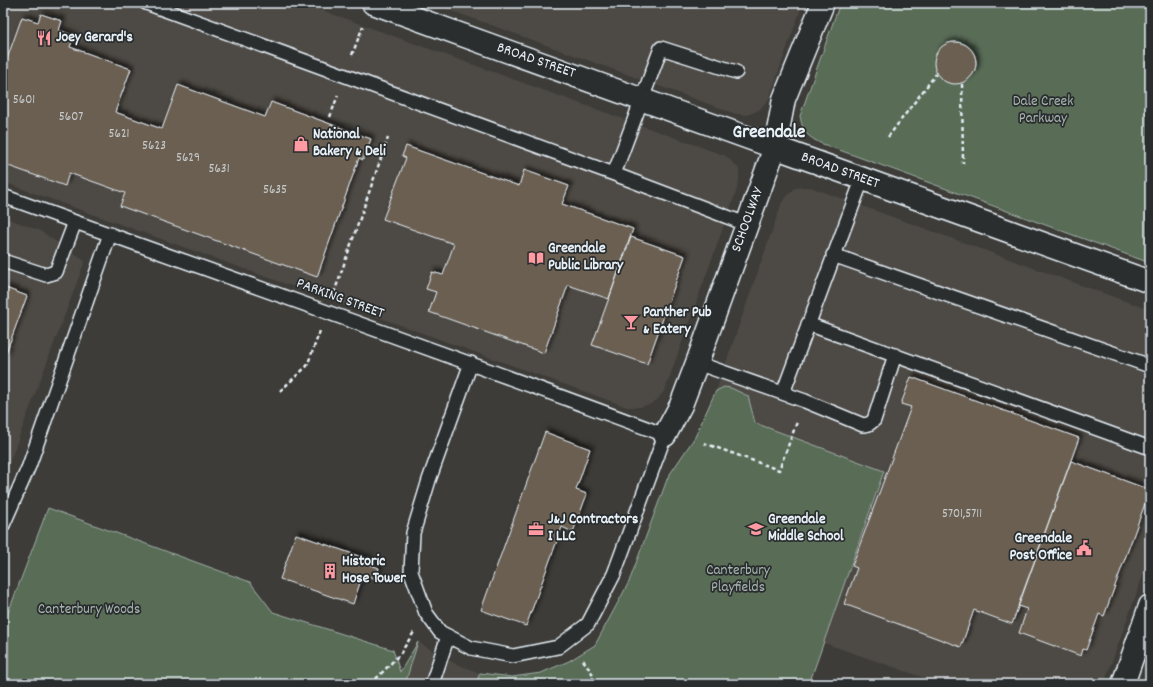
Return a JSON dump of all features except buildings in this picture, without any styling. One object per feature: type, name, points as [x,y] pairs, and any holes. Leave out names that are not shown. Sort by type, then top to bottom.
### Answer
[{"type":"street","name":"BROAD STREET","points":[[373,3],[642,98],[862,180],[1150,282]]},
{"type":"street","name":"SCHOOLWAY","points":[[665,435],[681,405],[697,363],[775,147],[784,99],[823,3]]},
{"type":"street","points":[[1123,684],[1150,606]]},
{"type":"lane","points":[[146,3],[614,174],[746,224]]},
{"type":"lane","points":[[614,174],[661,48],[736,72]]},
{"type":"lane","points":[[783,393],[862,180]]},
{"type":"lane","name":"PARKING STREET","points":[[3,196],[327,311],[665,435]]},
{"type":"lane","points":[[3,261],[46,275],[56,272],[75,222]]},
{"type":"lane","points":[[3,525],[29,466],[110,234]]},
{"type":"lane","points":[[833,255],[1150,366]]},
{"type":"lane","points":[[808,324],[1150,448]]},
{"type":"lane","points":[[697,363],[805,401],[863,425],[869,424],[874,420],[895,355]]},
{"type":"lane","points":[[471,363],[429,480],[413,534],[411,572],[426,613],[440,632],[471,648],[513,656],[558,647],[588,624],[614,574],[665,435]]},
{"type":"lane","points":[[432,684],[448,636]]},
{"type":"path","points":[[888,137],[936,74]]},
{"type":"path","points":[[962,84],[963,164]]},
{"type":"path","points":[[280,391],[307,366],[388,138]]},
{"type":"path","points":[[704,443],[780,470],[805,401]]},
{"type":"path","points":[[371,684],[400,654],[426,613]]},
{"type":"path","points":[[583,660],[594,676],[591,684]]},
{"type":"shaded area","points":[[3,3],[302,3],[726,156],[739,169],[739,181],[665,390],[658,399],[651,404],[640,407],[627,407],[3,182]]},
{"type":"shaded area","points":[[430,3],[803,3],[769,99],[759,110],[748,115],[736,114]]},
{"type":"shaded area","points":[[810,187],[1150,310],[1150,556],[1104,684],[942,684],[824,643],[810,684],[393,684],[418,642],[454,663],[480,673],[512,677],[541,673],[569,661],[595,645],[629,582],[668,477],[695,437],[716,391],[782,202],[795,188]]},
{"type":"shaded area","points":[[3,217],[39,230],[85,261],[3,480]]},
{"type":"green space","name":"Dale Creek Parkway","points":[[840,3],[1150,3],[1150,46],[1148,51],[1150,52],[1150,263],[820,143],[811,138],[802,125],[800,116]]},
{"type":"green space","name":"Canterbury Playfields","points":[[724,387],[731,388],[748,396],[755,423],[884,471],[809,684],[476,684],[480,673],[512,677],[541,673],[569,661],[595,645],[629,582],[668,477],[695,437],[716,391]]},
{"type":"green space","name":"Canterbury Woods","points":[[48,508],[250,582],[273,612],[393,650],[400,672],[418,642],[405,684],[3,684],[3,626]]},
{"type":"place","name":"Joey Gerard's","points":[[44,38]]},
{"type":"place","name":"National Bakery & Deli","points":[[301,144]]},
{"type":"place","name":"Greendale Public Library","points":[[536,258]]},
{"type":"place","name":"Panther Pub & Eatery","points":[[631,322]]},
{"type":"place","name":"J&J Contractors I LLC","points":[[536,529]]},
{"type":"place","name":"Greendale Middle School","points":[[756,529]]},
{"type":"place","name":"Greendale Post Office","points":[[1084,548]]},
{"type":"place","name":"Historic Hose Tower","points":[[330,571]]},
{"type":"district","name":"Greendale","points":[[769,133]]}]
